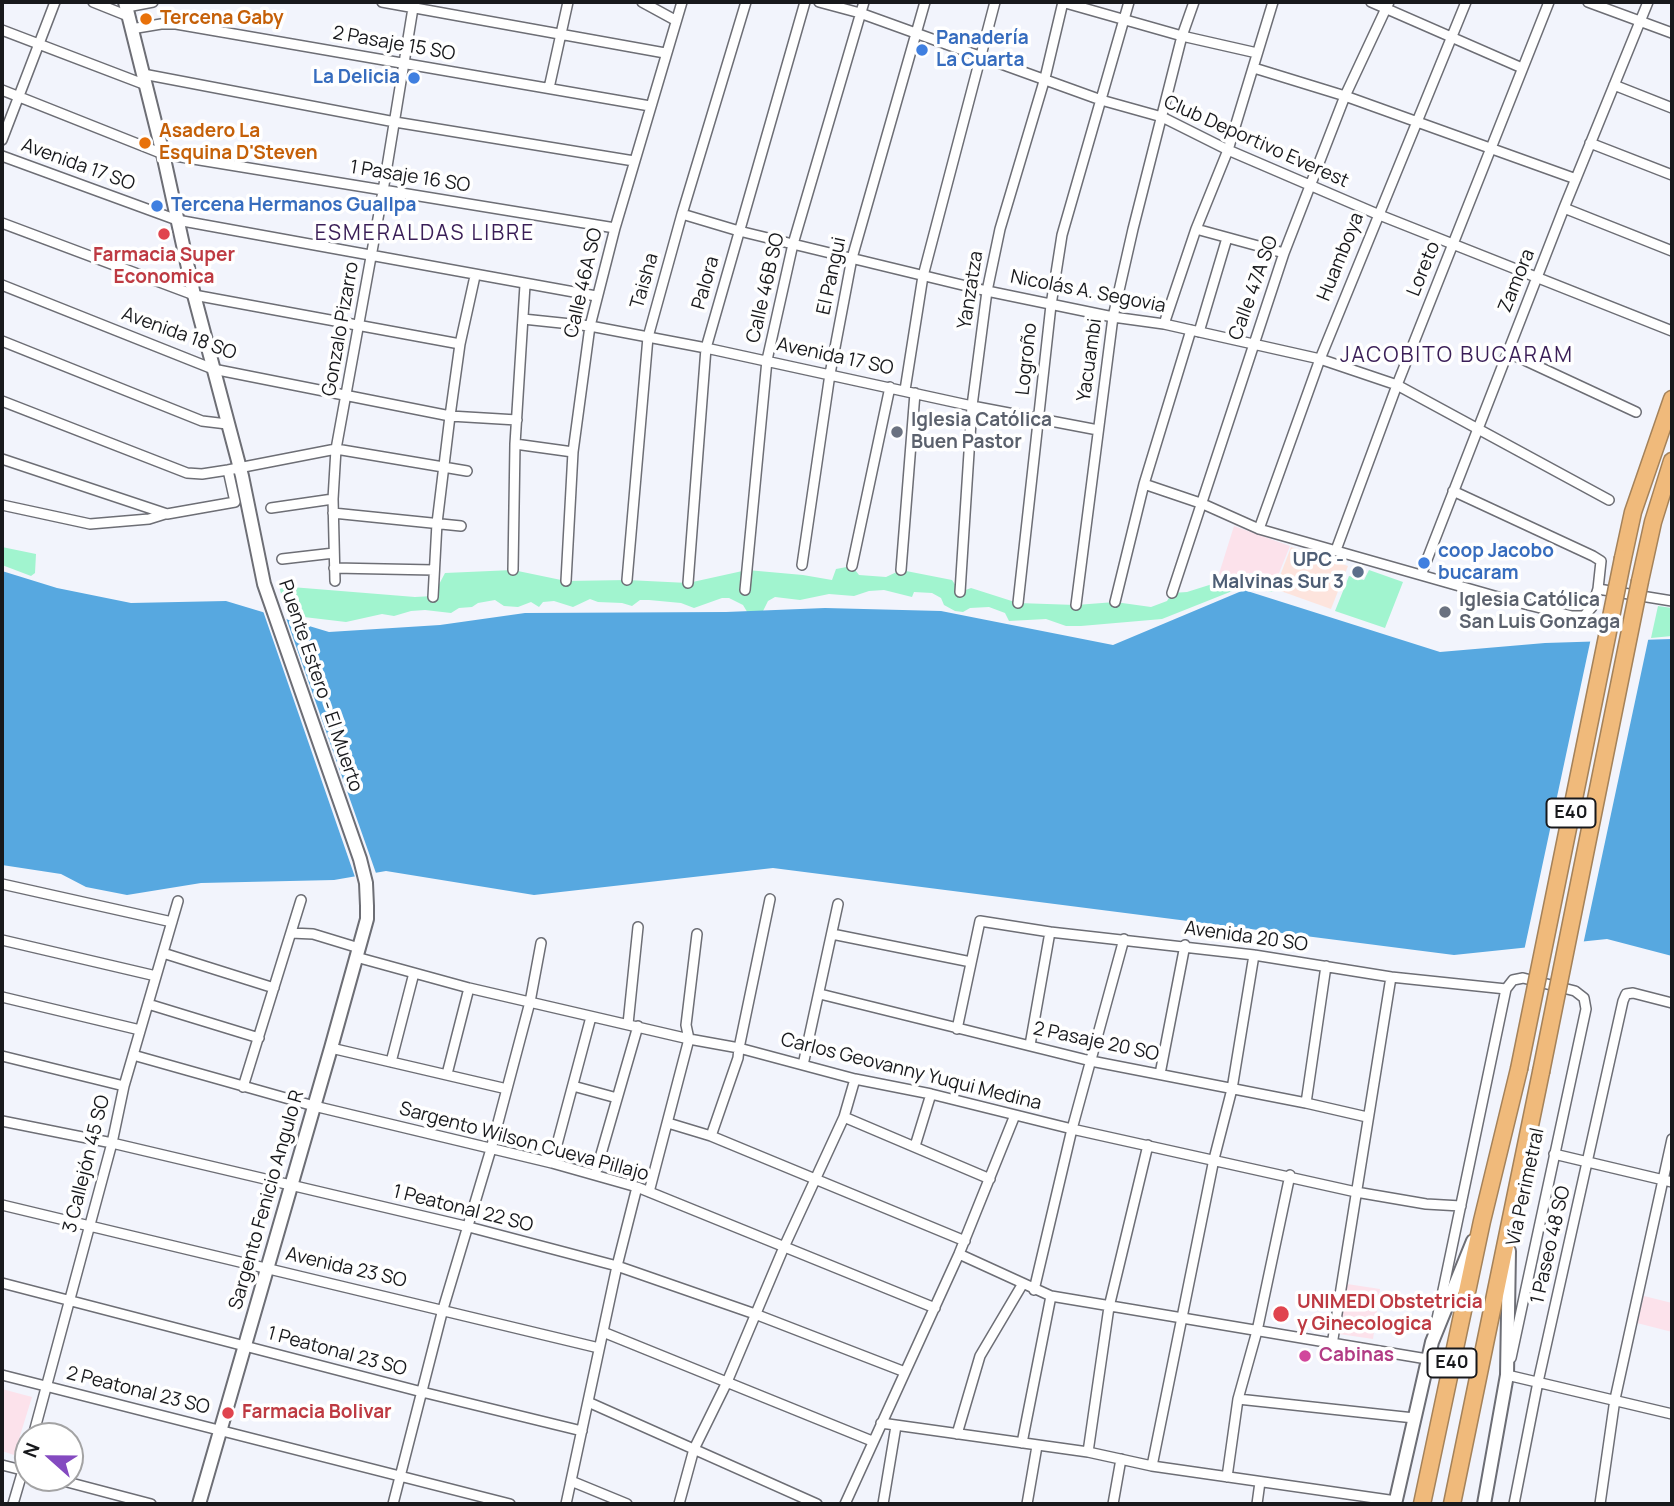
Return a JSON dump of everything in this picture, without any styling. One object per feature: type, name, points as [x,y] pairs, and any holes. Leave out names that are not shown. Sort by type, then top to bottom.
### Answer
[{"type":"highway","name":"Vía Perimetral","points":[[1422,1504],[1482,1221],[1518,1069],[1633,512],[1672,399]]},
{"type":"highway","name":"Vía Perimetral","points":[[1452,1504],[1640,581],[1653,522],[1672,461]]},
{"type":"street","points":[[2,140],[55,2]]},
{"type":"street","points":[[93,2],[128,13],[153,2]]},
{"type":"street","points":[[382,2],[414,5],[665,53]]},
{"type":"street","points":[[549,88],[568,2]]},
{"type":"street","points":[[642,2],[676,20]]},
{"type":"street","name":"Calle 46A SO","points":[[566,581],[573,452],[596,296],[682,2]]},
{"type":"street","name":"Taisha","points":[[627,580],[648,337],[746,2]]},
{"type":"street","name":"Palora","points":[[688,583],[706,348],[805,2]]},
{"type":"street","name":"Club Deportivo Everest","points":[[819,2],[860,13],[1101,100],[1162,117],[1228,150],[1377,214],[1672,331]]},
{"type":"street","name":"Calle 46B SO","points":[[745,590],[767,360],[793,244],[864,2]]},
{"type":"street","name":"El Pangui","points":[[802,565],[830,374],[852,258],[925,2]]},
{"type":"street","points":[[901,570],[910,391],[923,276],[995,2]]},
{"type":"street","points":[[1063,2],[1182,36],[1258,53]]},
{"type":"street","name":"Yanzatza","points":[[960,592],[972,405],[987,291],[1000,229],[1045,78],[1063,2]]},
{"type":"street","name":"Logroño","points":[[1018,604],[1051,305],[1062,235],[1129,2]]},
{"type":"street","name":"Yacuambi","points":[[1076,606],[1113,317],[1182,36],[1194,2]]},
{"type":"street","points":[[1164,324],[1196,229],[1228,150],[1273,2]]},
{"type":"street","points":[[1371,2],[1388,5],[1522,68]]},
{"type":"street","name":"Huamboya","points":[[1259,529],[1320,359],[1377,214],[1466,2]]},
{"type":"street","name":"Loreto","points":[[1336,551],[1489,147],[1549,2]]},
{"type":"street","points":[[1588,2],[1672,33]]},
{"type":"street","name":"Zamora","points":[[1421,575],[1563,208],[1648,2]]},
{"type":"street","name":"Gonzalo Pizarro","points":[[335,581],[333,499],[336,449],[360,326],[414,5]]},
{"type":"street","name":"Calle 47A SO","points":[[1172,593],[1283,253],[1345,96],[1388,5]]},
{"type":"street","name":"2 Pasaje 15 SO","points":[[128,13],[176,24],[650,106]]},
{"type":"street","name":"Puente Estero - El Muerto","points":[[128,13],[264,584],[360,859],[366,883],[367,906]]},
{"type":"street","points":[[2,30],[145,79],[634,161]]},
{"type":"street","points":[[1254,68],[1345,96],[1576,179]]},
{"type":"street","points":[[1614,85],[1672,108]]},
{"type":"street","name":"1 Pasaje 16 SO","points":[[2,90],[163,154],[615,229]]},
{"type":"street","points":[[1590,143],[1672,175]]},
{"type":"street","name":"Avenida 17 SO","points":[[2,156],[177,220],[596,296]]},
{"type":"street","points":[[1563,208],[1672,251]]},
{"type":"street","name":"Nicolás A. Segovia","points":[[682,214],[739,231],[987,291],[1113,317],[1164,324],[1320,359],[1397,385],[1609,500]]},
{"type":"street","points":[[2,223],[194,295],[460,344]]},
{"type":"street","points":[[1196,229],[1283,253]]},
{"type":"street","points":[[1115,602],[1144,484],[1227,238]]},
{"type":"street","points":[[433,597],[443,467],[460,344],[475,276]]},
{"type":"street","name":"Avenida 18 SO","points":[[2,285],[214,369],[450,415],[517,420]]},
{"type":"street","points":[[513,570],[515,444],[526,285]]},
{"type":"street","name":"Avenida 17 SO","points":[[523,319],[590,326],[706,348],[1098,430]]},
{"type":"street","points":[[2,341],[202,421],[227,424]]},
{"type":"street","points":[[1507,352],[1636,412]]},
{"type":"street","points":[[852,566],[890,387]]},
{"type":"street","points":[[2,401],[187,472],[202,474],[237,471],[336,449],[467,471]]},
{"type":"street","points":[[515,444],[573,452]]},
{"type":"street","points":[[2,459],[167,514]]},
{"type":"street","points":[[2,505],[90,524],[149,519],[235,502],[237,471]]},
{"type":"street","points":[[1144,484],[1203,504],[1259,529],[1572,616],[1584,616],[1592,607],[1598,589],[1601,561],[1453,491]]},
{"type":"street","points":[[271,508],[333,499]]},
{"type":"street","points":[[333,513],[461,526]]},
{"type":"street","points":[[282,559],[334,553]]},
{"type":"street","points":[[334,568],[434,570]]},
{"type":"street","points":[[1598,589],[1672,601]]},
{"type":"street","points":[[2,884],[172,922]]},
{"type":"street","points":[[711,1136],[737,1062],[770,899]]},
{"type":"street","points":[[243,1087],[301,900]]},
{"type":"street","name":"3 Callejón 45 SO","points":[[37,1422],[112,1143],[124,1086],[178,901]]},
{"type":"street","points":[[803,1065],[838,904]]},
{"type":"street","name":"Sargento Fenicio Angulo R","points":[[200,1504],[331,1048],[366,919],[367,906]]},
{"type":"street","name":"Avenida 20 SO","points":[[971,962],[980,921],[1049,932],[1254,954],[1391,977],[1506,989]]},
{"type":"street","points":[[628,1024],[638,927]]},
{"type":"street","points":[[1030,1045],[1049,932]]},
{"type":"street","name":"Carlos Geovanny Yuqui Medina","points":[[291,933],[313,934],[414,973],[469,988],[738,1048],[855,1079],[1356,1192],[1426,1204],[1461,1206]]},
{"type":"street","points":[[649,1192],[689,1039],[686,1025],[697,934]]},
{"type":"street","points":[[831,934],[971,962],[957,1029]]},
{"type":"street","points":[[1034,1290],[1072,1129],[1124,939]]},
{"type":"street","points":[[2,940],[156,976]]},
{"type":"street","points":[[393,1504],[443,1309],[491,1149],[530,1002],[541,943]]},
{"type":"street","points":[[1160,1074],[1185,946]]},
{"type":"street","points":[[163,953],[274,988]]},
{"type":"street","points":[[1152,1466],[1214,1159],[1232,1089],[1254,954]]},
{"type":"street","points":[[1307,1102],[1326,966]]},
{"type":"street","points":[[391,1062],[414,973]]},
{"type":"street","points":[[1332,1345],[1391,977]]},
{"type":"street","name":"Vía Perimetral","points":[[1432,1342],[1506,989],[1513,980],[1523,978],[1575,992],[1584,998],[1586,1009],[1507,1375],[1484,1504]]},
{"type":"street","points":[[447,1074],[469,988]]},
{"type":"street","name":"1 Paseo 48 SO","points":[[1514,1504],[1538,1382],[1623,1001],[1626,995],[1633,993],[1672,1003]]},
{"type":"street","name":"2 Pasaje 20 SO","points":[[820,994],[1091,1061],[1307,1102],[1367,1117]]},
{"type":"street","points":[[2,997],[140,1030]]},
{"type":"street","points":[[148,1003],[259,1038]]},
{"type":"street","points":[[552,1163],[591,1017]]},
{"type":"street","points":[[595,1175],[639,1026]]},
{"type":"street","points":[[331,1048],[507,1089]]},
{"type":"street","name":"Sargento Wilson Cueva Pillajo","points":[[133,1055],[314,1107],[552,1163],[637,1187],[935,1308]]},
{"type":"street","points":[[2,1056],[124,1086]]},
{"type":"street","points":[[679,1504],[694,1449],[727,1382],[784,1247],[845,1117],[855,1079]]},
{"type":"street","points":[[573,1086],[617,1098]]},
{"type":"street","points":[[915,1146],[931,1094]]},
{"type":"street","points":[[845,1504],[965,1241],[1016,1115]]},
{"type":"street","points":[[845,1117],[990,1179]]},
{"type":"street","name":"1 Peatonal 22 SO","points":[[2,1121],[112,1143],[468,1227],[617,1266],[755,1314],[905,1372]]},
{"type":"street","points":[[668,1123],[711,1136],[965,1241]]},
{"type":"street","points":[[1600,1504],[1615,1399],[1668,1181],[1672,1139]]},
{"type":"street","points":[[1088,1452],[1110,1307],[1148,1145]]},
{"type":"street","points":[[1554,1154],[1668,1181]]},
{"type":"street","points":[[1227,1477],[1238,1399],[1257,1331],[1290,1175]]},
{"type":"street","points":[[566,1504],[617,1266],[637,1187]]},
{"type":"street","name":"Avenida 23 SO","points":[[2,1205],[599,1348]]},
{"type":"street","name":"Vía Perimetral","points":[[1396,1503],[1432,1342],[1482,1221]]},
{"type":"street","name":"Vía Perimetral","points":[[1507,1375],[1510,1226]]},
{"type":"street","points":[[959,1254],[1051,1296],[1427,1359]]},
{"type":"street","name":"1 Peatonal 23 SO","points":[[2,1283],[582,1431]]},
{"type":"street","points":[[957,1434],[980,1356],[1022,1285]]},
{"type":"street","points":[[1022,1443],[1051,1296]]},
{"type":"street","points":[[603,1332],[872,1441]]},
{"type":"street","points":[[1507,1375],[1672,1414]]},
{"type":"street","name":"2 Peatonal 23 SO","points":[[2,1376],[510,1504]]},
{"type":"street","points":[[1238,1399],[1414,1418]]},
{"type":"street","points":[[588,1402],[817,1504]]},
{"type":"street","points":[[881,1423],[1088,1452],[1152,1466],[1396,1503]]},
{"type":"street","points":[[895,1504],[883,1504],[896,1426]]},
{"type":"street","points":[[1027,1504],[1037,1446]]},
{"type":"street","points":[[1113,1504],[1121,1459]]},
{"type":"street","points":[[571,1480],[627,1504]]},
{"type":"street","points":[[1258,1504],[1260,1482]]},
{"type":"street","points":[[84,1486],[151,1504]]},
{"type":"shaded area","points":[[1234,526],[1290,546],[1277,578],[1259,572],[1218,577]]},
{"type":"shaded area","points":[[1291,547],[1348,566],[1331,609],[1275,589]]},
{"type":"shaded area","points":[[1347,1284],[1380,1289],[1373,1339],[1339,1334]]},
{"type":"shaded area","points":[[1644,1296],[1672,1303],[1672,1332],[1637,1323]]},
{"type":"shaded area","points":[[2,1389],[32,1397],[24,1422],[14,1422],[14,1455],[2,1451]]},
{"type":"green space","points":[[2,547],[36,554],[35,573],[31,576],[2,565]]},
{"type":"green space","points":[[852,566],[859,575],[886,577],[901,570],[952,580],[960,592],[971,588],[1018,603],[1076,605],[1115,602],[1151,607],[1167,601],[1172,593],[1187,592],[1241,575],[1259,573],[1277,579],[1272,592],[1245,586],[1162,619],[1081,626],[1066,626],[1046,619],[1009,621],[1005,613],[989,607],[955,611],[932,593],[914,592],[912,597],[884,590],[854,596],[829,594],[800,600],[775,597],[768,601],[762,613],[749,615],[743,605],[729,598],[694,608],[681,603],[649,600],[640,600],[632,606],[590,599],[573,607],[554,601],[543,602],[539,607],[531,602],[518,607],[504,606],[495,600],[459,608],[451,613],[411,611],[346,622],[287,615],[279,586],[415,597],[433,596],[445,573],[513,570],[566,581],[688,583],[747,570],[832,580],[836,569]]},
{"type":"green space","points":[[1369,570],[1403,582],[1385,628],[1335,611],[1349,576],[1364,580]]},
{"type":"green space","points":[[1658,606],[1672,608],[1672,636],[1651,638]]},
{"type":"water","points":[[2,571],[57,588],[131,603],[226,601],[329,632],[440,625],[525,613],[726,612],[825,608],[941,611],[1113,645],[1244,590],[1440,652],[1545,643],[1672,639],[1672,956],[1607,939],[1454,955],[773,868],[534,895],[386,871],[334,880],[201,883],[127,895],[86,887],[61,874],[2,865]]},
{"type":"pier","points":[[262,608],[285,615],[377,876],[356,880]]},
{"type":"pier","points":[[1649,636],[1583,945],[1524,951],[1591,638]]},
{"type":"place","name":"Tercena Gaby","points":[[146,19]]},
{"type":"place","name":"Panadería La Cuarta","points":[[922,50]]},
{"type":"place","name":"La Delicia","points":[[414,78]]},
{"type":"place","name":"Asadero La Esquina D'Steven","points":[[145,143]]},
{"type":"place","name":"Tercena Hermanos Guallpa","points":[[157,206]]},
{"type":"place","name":"Farmacia Super Economica","points":[[164,234]]},
{"type":"place","name":"Iglesia Católica Buen Pastor","points":[[897,432]]},
{"type":"place","name":"coop Jacobo bucaram","points":[[1424,563]]},
{"type":"place","name":"UPC - Malvinas Sur 3","points":[[1358,572]]},
{"type":"place","name":"Iglesia Católica San Luis Gonzaga","points":[[1445,612]]},
{"type":"place","name":"UNIMEDI Obstetricia y Ginecologica","points":[[1281,1314]]},
{"type":"place","name":"Cabinas","points":[[1305,1356]]},
{"type":"place","name":"Farmacia Bolivar","points":[[228,1413]]},
{"type":"district","name":"ESMERALDAS LIBRE","points":[[425,234]]},
{"type":"district","name":"JACOBITO BUCARAM","points":[[1457,356]]}]
